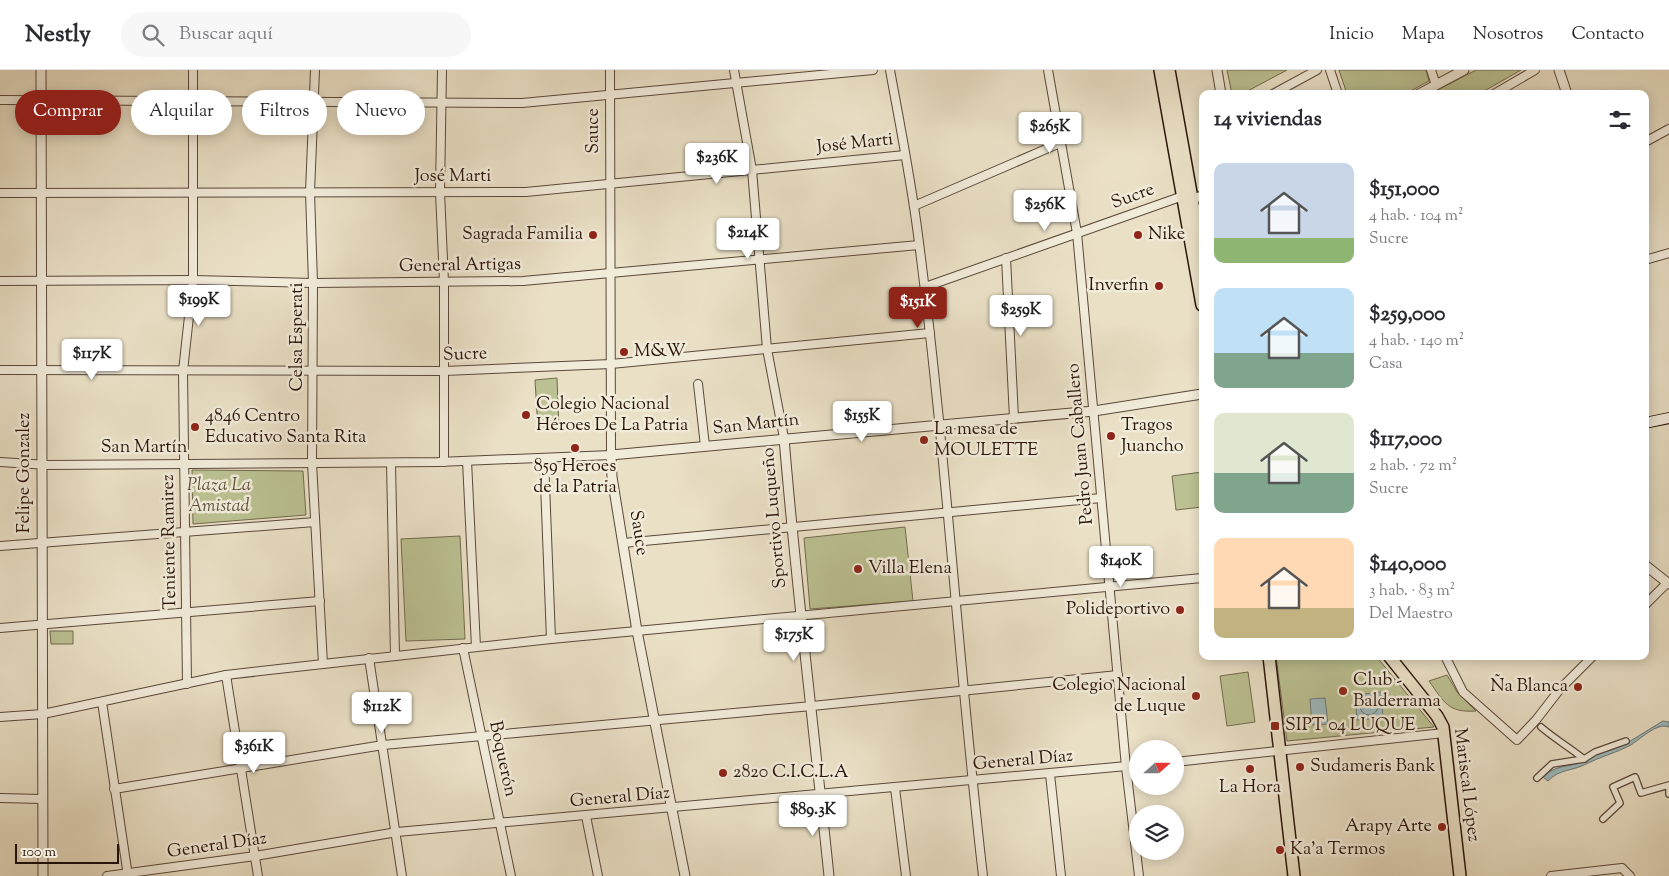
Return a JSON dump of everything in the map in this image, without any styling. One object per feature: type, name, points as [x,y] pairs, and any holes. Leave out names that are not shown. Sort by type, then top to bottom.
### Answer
[{"type":"main road","points":[[1160,70],[1195,201],[1199,260]]},
{"type":"main road","points":[[1169,70],[1195,201],[1199,231]]},
{"type":"main road","points":[[1649,422],[1669,418]]},
{"type":"main road","points":[[1270,660],[1294,876]]},
{"type":"main road","name":"Mariscal López","points":[[1392,660],[1437,716],[1444,733],[1460,876]]},
{"type":"street","name":"Felipe Gonzalez","points":[[41,70],[41,90]]},
{"type":"street","name":"Teniente Ramirez","points":[[193,90],[194,70]]},
{"type":"street","name":"Celsa Esperati","points":[[315,90],[316,70]]},
{"type":"street","points":[[442,70],[440,192],[444,282],[444,462]]},
{"type":"street","name":"Sauce","points":[[610,70],[611,455],[637,631],[685,876]]},
{"type":"street","name":"Sportivo Luqueño","points":[[734,70],[752,170],[767,349],[784,438],[800,616],[812,706],[829,876]]},
{"type":"street","points":[[327,103],[522,103],[873,70]]},
{"type":"street","points":[[890,70],[914,206],[930,333],[972,781],[983,876]]},
{"type":"street","name":"Pedro Juan Caballero","points":[[1048,70],[1077,233],[1126,766],[1139,876]]},
{"type":"street","points":[[1217,70],[1220,90]]},
{"type":"street","points":[[1281,90],[1317,70]]},
{"type":"street","points":[[1330,70],[1337,90]]},
{"type":"street","points":[[1431,70],[1436,85]]},
{"type":"street","points":[[1427,90],[1464,70]]},
{"type":"street","points":[[1501,90],[1535,70]]},
{"type":"street","points":[[1559,70],[1566,90]]},
{"type":"street","points":[[0,100],[15,100]]},
{"type":"street","points":[[1649,140],[1669,129]]},
{"type":"street","name":"Felipe Gonzalez","points":[[41,135],[41,543],[44,626],[43,876]]},
{"type":"street","name":"Teniente Ramirez","points":[[187,684],[183,371],[193,280],[193,135]]},
{"type":"street","name":"Celsa Esperati","points":[[313,135],[310,192],[313,283],[312,463],[323,664]]},
{"type":"street","points":[[914,206],[1060,144]]},
{"type":"street","name":"José Marti","points":[[0,193],[526,192],[905,155]]},
{"type":"street","name":"Sucre","points":[[924,288],[1077,233],[1195,201]]},
{"type":"street","name":"General Artigas","points":[[0,281],[193,280],[313,283],[523,281],[919,244]]},
{"type":"street","points":[[1649,259],[1669,253]]},
{"type":"street","points":[[1006,258],[1014,418]]},
{"type":"street","name":"Sucre","points":[[0,370],[444,371],[611,364],[930,333]]},
{"type":"street","points":[[698,384],[705,446]]},
{"type":"street","name":"San Martín","points":[[0,462],[42,464],[391,463],[611,455],[1094,411],[1199,394]]},
{"type":"street","points":[[544,458],[551,639]]},
{"type":"street","points":[[467,461],[478,646]]},
{"type":"street","points":[[391,463],[395,656]]},
{"type":"street","points":[[623,543],[946,511],[1102,498]]},
{"type":"street","points":[[0,546],[315,522]]},
{"type":"street","points":[[1649,568],[1668,583],[1649,601]]},
{"type":"street","points":[[0,717],[43,714],[226,675],[369,658],[478,646],[1199,578]]},
{"type":"street","points":[[0,628],[44,626],[320,601]]},
{"type":"street","name":"Boquerón","points":[[463,648],[511,876]]},
{"type":"street","points":[[369,658],[397,832],[402,876]]},
{"type":"street","points":[[1447,660],[1463,692],[1514,740],[1519,739],[1560,690],[1589,660]]},
{"type":"street","points":[[226,675],[258,876]]},
{"type":"street","points":[[114,789],[383,745],[1118,676]]},
{"type":"street","points":[[102,702],[127,875]]},
{"type":"street","points":[[1541,727],[1557,741],[1563,741],[1584,759]]},
{"type":"street","points":[[1184,761],[1444,733]]},
{"type":"street","points":[[1537,778],[1552,764],[1584,759],[1595,752],[1626,742]]},
{"type":"street","name":"General Díaz","points":[[108,876],[127,875],[255,856],[397,832],[1126,766]]},
{"type":"street","points":[[1050,774],[1061,876]]},
{"type":"street","points":[[1603,819],[1620,802],[1613,787],[1636,774],[1640,793],[1669,784],[1669,794]]},
{"type":"street","points":[[895,788],[906,876]]},
{"type":"street","points":[[0,798],[42,799]]},
{"type":"street","points":[[586,816],[598,876]]},
{"type":"street","points":[[1551,876],[1622,868],[1630,876]]},
{"type":"green space","points":[[1227,70],[1287,70],[1250,90],[1231,90]]},
{"type":"green space","points":[[1339,70],[1426,70],[1429,81],[1412,90],[1346,90]]},
{"type":"green space","points":[[1476,70],[1521,70],[1486,90],[1438,90]]},
{"type":"green space","points":[[557,378],[559,429],[538,430],[535,380]]},
{"type":"green space","name":"Plaza La Amistad","points":[[192,470],[303,471],[306,515],[193,524]]},
{"type":"green space","points":[[1199,472],[1199,507],[1176,510],[1172,476]]},
{"type":"green space","name":"Villa Elena","points":[[905,527],[913,601],[810,609],[804,538]]},
{"type":"green space","points":[[460,536],[465,639],[406,641],[401,539]]},
{"type":"green space","points":[[50,631],[73,631],[73,644],[51,644]]},
{"type":"green space","name":"Club - Balderrama","points":[[1277,660],[1379,660],[1434,727],[1287,741]]},
{"type":"green space","points":[[1248,672],[1255,722],[1227,726],[1220,676]]},
{"type":"green space","points":[[1447,675],[1457,692],[1476,711],[1459,710],[1448,705],[1429,681]]},
{"type":"water","points":[[1381,692],[1383,718],[1357,720],[1355,695]]},
{"type":"water","points":[[1325,698],[1328,724],[1312,725],[1310,699]]},
{"type":"water","points":[[1663,721],[1669,722],[1669,727],[1664,726],[1654,729],[1629,746],[1581,766],[1561,772],[1548,781],[1543,777],[1555,769],[1579,763],[1589,756],[1627,743]]},
{"type":"place","name":"Sagrada Familia","points":[[593,235]]},
{"type":"place","name":"Nike","points":[[1138,235]]},
{"type":"place","name":"Inverfin","points":[[1159,286]]},
{"type":"place","name":"M&W","points":[[624,352]]},
{"type":"place","name":"Colegio Nacional Héroes De La Patria","points":[[526,415]]},
{"type":"place","name":"4846 Centro Educativo Santa Rita","points":[[195,427]]},
{"type":"place","name":"Tragos Juancho","points":[[1111,436]]},
{"type":"place","name":"La mesa de MOULETTE","points":[[924,440]]},
{"type":"place","name":"859 Heroes de la Patria","points":[[575,448]]},
{"type":"place","name":"Villa Elena","points":[[858,569]]},
{"type":"place","name":"Polideportivo","points":[[1180,610]]},
{"type":"place","name":"Ña Blanca","points":[[1578,687]]},
{"type":"place","name":"Club - Balderrama","points":[[1343,691]]},
{"type":"place","name":"Colegio Nacional de Luque","points":[[1196,696]]},
{"type":"place","name":"SIPT 04 LUQUE","points":[[1275,726]]},
{"type":"place","name":"Sudameris Bank","points":[[1300,767]]},
{"type":"place","name":"La Hora","points":[[1250,769]]},
{"type":"place","name":"2820 C.I.C.L.A","points":[[723,773]]},
{"type":"place","name":"Arapy Arte","points":[[1442,827]]},
{"type":"place","name":"Ka'a Termos","points":[[1280,850]]}]
